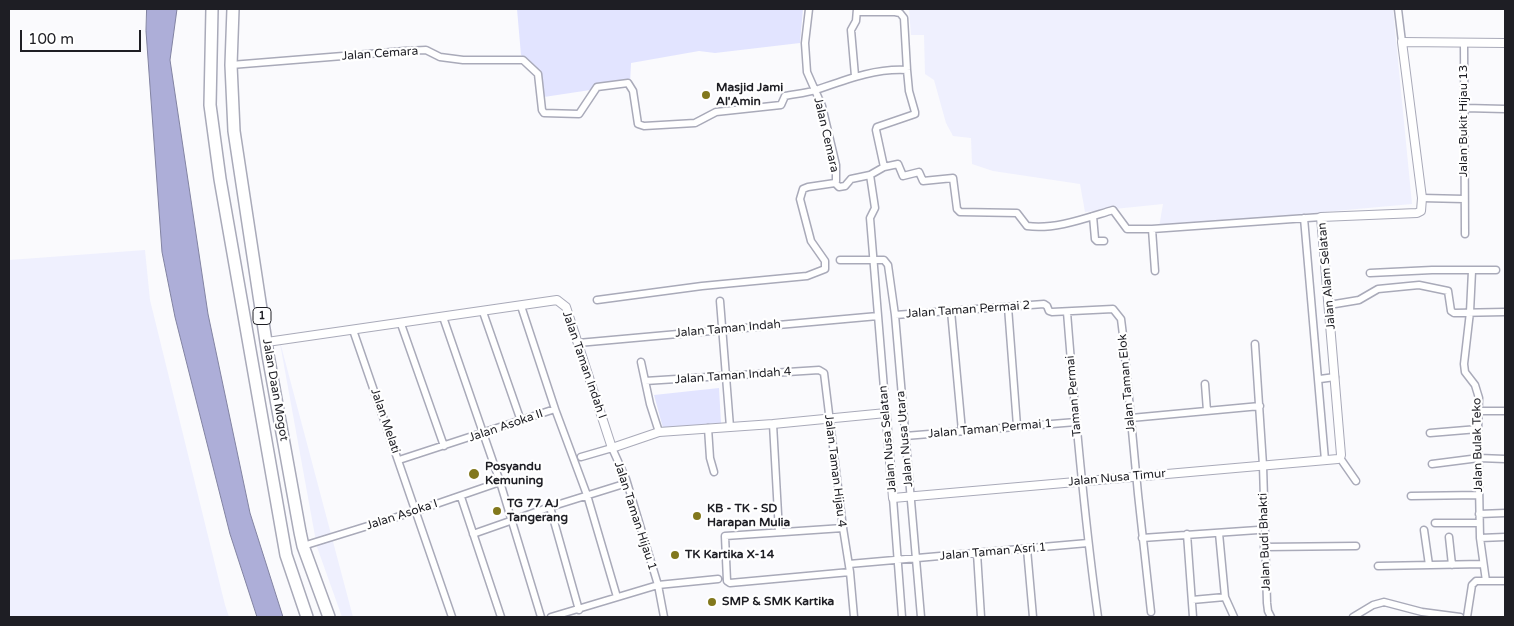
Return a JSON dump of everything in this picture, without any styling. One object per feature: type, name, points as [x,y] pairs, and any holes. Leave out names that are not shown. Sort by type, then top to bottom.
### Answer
[{"type":"highway","name":"Jalan Daan Mogot","points":[[213,11],[210,105],[220,179],[286,555],[308,617]]},
{"type":"highway","name":"Jalan Daan Mogot","points":[[231,11],[234,131],[267,342],[303,546],[329,617]]},
{"type":"street","points":[[809,9],[804,43],[807,72],[816,90],[868,73],[906,70]]},
{"type":"street","points":[[1398,9],[1422,198],[1464,199]]},
{"type":"street","points":[[855,76],[851,30],[856,21],[857,10],[900,13],[905,21],[906,70],[914,114],[877,127],[876,130],[884,167]]},
{"type":"street","points":[[1402,42],[1505,43]]},
{"type":"street","name":"Jalan Bukit Hijau 13","points":[[1464,43],[1465,234]]},
{"type":"street","name":"Jalan Cemara","points":[[231,66],[426,50],[440,57],[463,60],[523,60],[538,74],[543,112],[547,114],[579,114],[597,87],[628,82],[633,91],[638,124],[644,126],[695,124],[716,112],[777,106],[781,105],[785,96],[816,90],[822,106],[836,165],[835,183],[808,187],[803,190],[800,199],[811,241],[825,261],[824,269],[807,276],[597,300]]},
{"type":"street","points":[[1465,108],[1505,109]]},
{"type":"street","points":[[835,183],[839,187],[845,186],[851,179],[870,175],[884,167],[898,164],[903,176],[919,172],[923,181],[952,178],[960,212],[1017,213],[1026,226],[1036,227],[1058,224],[1113,210],[1127,229],[1152,229],[1321,217]]},
{"type":"street","name":"Jalan Nusa Selatan","points":[[870,175],[875,208],[870,218],[873,260],[902,617]]},
{"type":"street","name":"Jalan Alam Selatan","points":[[1340,458],[1321,217],[1418,213],[1421,211],[1422,198]]},
{"type":"street","points":[[1093,216],[1095,239],[1097,241],[1104,241]]},
{"type":"street","points":[[1304,218],[1326,460]]},
{"type":"street","points":[[1152,229],[1155,271]]},
{"type":"street","points":[[840,260],[873,260]]},
{"type":"street","name":"Jalan Nusa Utara","points":[[873,260],[886,262],[895,315],[921,617]]},
{"type":"street","points":[[1370,273],[1432,270],[1496,270]]},
{"type":"street","name":"Jalan Bulak Teko","points":[[1472,271],[1470,312],[1464,364],[1465,372],[1475,385],[1479,398],[1479,523],[1486,581]]},
{"type":"street","points":[[1329,305],[1359,300],[1378,289],[1419,285],[1448,291],[1451,311],[1454,313],[1505,312]]},
{"type":"street","name":"Jalan Taman Indah I","points":[[267,342],[557,300],[566,307],[612,448]]},
{"type":"street","points":[[720,301],[730,427]]},
{"type":"street","name":"Jalan Taman Permai 2","points":[[895,315],[1044,304],[1049,311],[1067,312]]},
{"type":"street","points":[[521,306],[555,409]]},
{"type":"street","points":[[1008,307],[1017,426]]},
{"type":"street","name":"Jalan Taman Elok","points":[[1067,312],[1113,309],[1121,319],[1151,612]]},
{"type":"street","points":[[952,311],[962,431]]},
{"type":"street","points":[[483,312],[521,421]]},
{"type":"street","name":"Taman Permai","points":[[1067,312],[1088,543],[1098,617]]},
{"type":"street","name":"Jalan Taman Indah","points":[[578,343],[878,316]]},
{"type":"street","points":[[443,317],[500,482],[541,617]]},
{"type":"street","points":[[401,324],[444,446]]},
{"type":"street","name":"Jalan Melati","points":[[353,330],[452,617]]},
{"type":"street","name":"Jalan Budi Bhakti","points":[[1256,344],[1263,465],[1264,547],[1268,611],[1271,617]]},
{"type":"street","points":[[641,362],[659,432]]},
{"type":"street","name":"Jalan Taman Indah 4","points":[[645,381],[822,371]]},
{"type":"street","name":"Jalan Taman Hijau 4","points":[[822,371],[825,376],[828,418],[842,528],[849,564],[854,617]]},
{"type":"street","points":[[1320,378],[1335,377]]},
{"type":"street","points":[[1205,384],[1207,411]]},
{"type":"street","points":[[1131,418],[1260,406]]},
{"type":"street","name":"Jalan Asoka II","points":[[399,460],[484,434],[555,409],[587,495],[617,597]]},
{"type":"street","points":[[1479,411],[1505,411]]},
{"type":"street","points":[[581,456],[659,432],[886,413]]},
{"type":"street","name":"Jalan Taman Permai 1","points":[[905,436],[1076,422]]},
{"type":"street","points":[[772,424],[779,532]]},
{"type":"street","points":[[708,428],[710,458],[714,472]]},
{"type":"street","points":[[1430,433],[1478,429]]},
{"type":"street","name":"Jalan Taman Hijau 1","points":[[612,448],[627,483],[658,586],[664,617]]},
{"type":"street","points":[[1340,458],[1356,481]]},
{"type":"street","name":"Jalan Nusa Timur","points":[[893,498],[1340,458]]},
{"type":"street","points":[[1432,464],[1479,458],[1505,459]]},
{"type":"street","name":"Jalan Asoka I","points":[[303,546],[416,511],[500,482]]},
{"type":"street","points":[[473,534],[550,506],[627,483]]},
{"type":"street","points":[[1411,496],[1479,494]]},
{"type":"street","points":[[460,496],[500,617]]},
{"type":"street","points":[[550,506],[579,610]]},
{"type":"street","points":[[1479,514],[1505,513]]},
{"type":"street","points":[[1435,523],[1479,523]]},
{"type":"street","points":[[842,528],[724,536],[727,581],[850,572]]},
{"type":"street","points":[[1142,538],[1258,530]]},
{"type":"street","points":[[1424,530],[1429,565]]},
{"type":"street","points":[[1219,533],[1225,597],[1234,617]]},
{"type":"street","points":[[1187,534],[1193,617]]},
{"type":"street","points":[[1449,537],[1452,565]]},
{"type":"street","points":[[1480,538],[1505,537]]},
{"type":"street","name":"Jalan Taman Asri 1","points":[[849,564],[1088,543]]},
{"type":"street","points":[[1264,547],[1356,546]]},
{"type":"street","points":[[1027,549],[1033,617]]},
{"type":"street","points":[[977,553],[981,617]]},
{"type":"street","points":[[1378,566],[1483,564]]},
{"type":"street","points":[[551,617],[658,586],[718,579]]},
{"type":"street","points":[[1467,617],[1472,584],[1476,581],[1505,581]]},
{"type":"street","points":[[1192,600],[1225,597]]},
{"type":"street","points":[[1353,617],[1373,605],[1384,602],[1422,612],[1460,617]]},
{"type":"shaded area","points":[[147,9],[177,9],[170,60],[208,314],[250,513],[283,617],[257,617],[230,534],[175,317],[162,252],[146,31]]},
{"type":"shaded area","points":[[517,9],[803,9],[800,43],[715,53],[699,51],[631,63],[630,84],[544,97],[540,71],[521,55]]},
{"type":"shaded area","points":[[909,9],[1393,9],[1412,204],[1159,227],[1163,204],[1085,212],[1080,184],[993,171],[972,164],[971,138],[953,136],[946,123],[934,80],[925,74],[924,35],[911,35]]},
{"type":"shaded area","points":[[145,250],[150,300],[229,617],[9,617],[9,260]]},
{"type":"shaded area","points":[[279,338],[353,617],[342,617],[317,547]]},
{"type":"shaded area","points":[[719,388],[721,423],[663,428],[654,395]]},
{"type":"place","name":"Masjid Jami Al'Amin","points":[[706,95]]},
{"type":"place","name":"Posyandu Kemuning","points":[[474,474]]},
{"type":"place","name":"TG 77 AJ Tangerang","points":[[497,511]]},
{"type":"place","name":"KB - TK - SD Harapan Mulia","points":[[697,516]]},
{"type":"place","name":"TK Kartika X-14","points":[[675,555]]},
{"type":"place","name":"SMP & SMK Kartika","points":[[712,602]]}]
